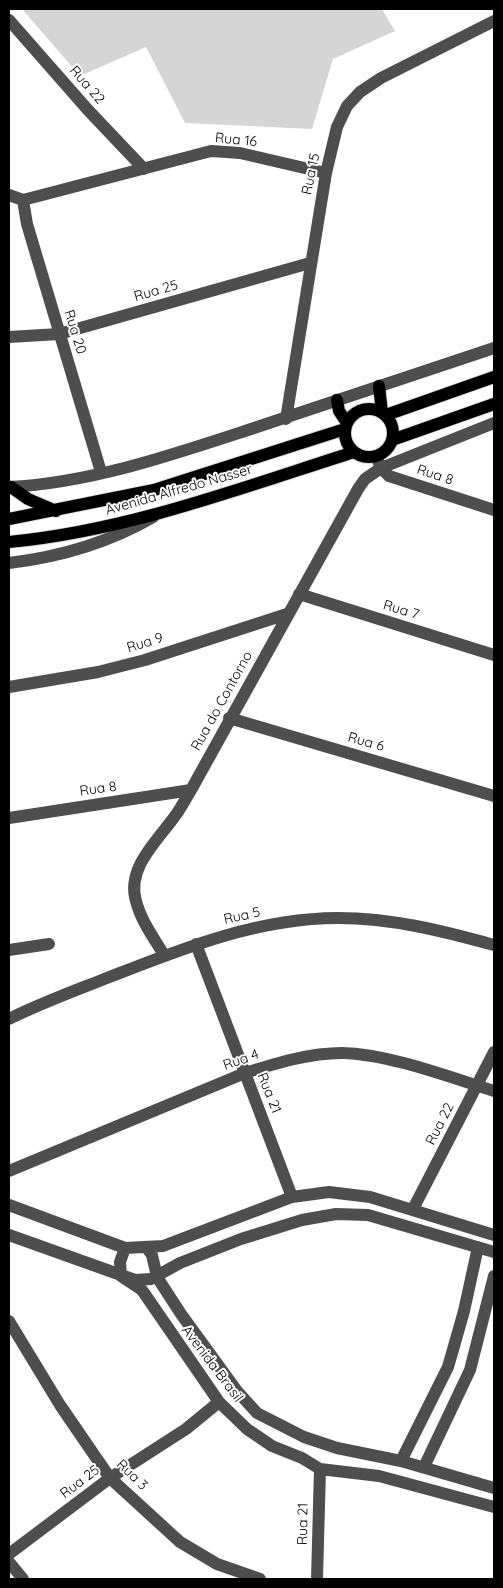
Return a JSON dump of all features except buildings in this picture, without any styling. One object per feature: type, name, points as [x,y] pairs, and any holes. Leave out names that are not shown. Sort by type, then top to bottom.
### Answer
[{"type":"main road","points":[[346,426],[358,411],[366,409],[384,414],[494,377]]},
{"type":"main road","points":[[337,400],[339,411],[346,426],[345,438],[354,452],[378,462],[392,440],[391,422],[384,414],[379,386]]},
{"type":"main road","points":[[392,440],[494,404]]},
{"type":"main road","name":"Avenida Alfredo Nasser","points":[[9,518],[56,511],[154,490],[346,426]]},
{"type":"main road","name":"Avenida Alfredo Nasser","points":[[9,542],[47,538],[110,526],[354,452]]},
{"type":"main road","points":[[10,487],[28,499],[56,511]]},
{"type":"street","name":"Rua 22","points":[[9,20],[88,110],[144,168]]},
{"type":"street","name":"Rua 15","points":[[286,418],[326,173],[337,127],[347,106],[360,92],[381,78],[494,21]]},
{"type":"street","name":"Rua 16","points":[[23,200],[192,155],[224,151],[289,163],[326,173]]},
{"type":"street","points":[[9,195],[23,200]]},
{"type":"street","name":"Rua 20","points":[[23,200],[27,224],[101,472]]},
{"type":"street","name":"Rua 25","points":[[9,337],[59,334],[310,263]]},
{"type":"street","points":[[10,487],[101,472],[190,450],[494,348]]},
{"type":"street","name":"Rua do Contorno","points":[[164,955],[144,922],[135,899],[134,884],[138,868],[191,790],[229,718],[358,489],[378,462],[494,423]]},
{"type":"street","name":"Rua 8","points":[[378,462],[389,476],[494,510]]},
{"type":"street","points":[[9,563],[59,554],[93,544],[129,530],[163,511]]},
{"type":"street","name":"Rua 7","points":[[299,594],[494,655]]},
{"type":"street","name":"Rua 9","points":[[9,687],[98,672],[145,660],[287,614]]},
{"type":"street","name":"Rua 6","points":[[229,718],[494,796]]},
{"type":"street","name":"Rua 8","points":[[9,818],[191,790]]},
{"type":"street","name":"Rua 5","points":[[9,1019],[164,955],[233,932],[282,923],[336,918],[378,920],[430,927],[494,945]]},
{"type":"street","points":[[9,950],[49,944]]},
{"type":"street","name":"Rua 21","points":[[196,944],[292,1197]]},
{"type":"street","name":"Rua 22","points":[[413,1209],[494,1052]]},
{"type":"street","name":"Rua 4","points":[[9,1171],[245,1073],[286,1060],[342,1053],[371,1056],[494,1091]]},
{"type":"street","points":[[9,1205],[126,1248],[163,1246],[292,1197],[329,1192],[370,1197],[494,1235]]},
{"type":"street","points":[[368,1215],[370,1197]]},
{"type":"street","name":"Avenida Brasil","points":[[9,1235],[136,1280],[151,1279],[180,1263],[241,1239],[302,1220],[336,1214],[368,1215],[494,1252]]},
{"type":"street","points":[[401,1462],[448,1367],[464,1311],[478,1247]]},
{"type":"street","points":[[121,1276],[120,1262],[126,1248]]},
{"type":"street","name":"Avenida Brasil","points":[[147,1248],[152,1255],[157,1276],[201,1343],[256,1413],[304,1437],[337,1448],[424,1467],[494,1488]]},
{"type":"street","name":"Avenida Brasil","points":[[121,1276],[142,1290],[184,1354],[219,1402],[247,1429],[272,1446],[302,1458],[320,1469],[379,1476],[494,1507]]},
{"type":"street","points":[[424,1467],[470,1370],[494,1276]]},
{"type":"street","name":"Rua 3","points":[[9,1321],[60,1404],[110,1478],[180,1542],[217,1564],[260,1579]]},
{"type":"street","name":"Rua 25","points":[[9,1554],[110,1478],[186,1429],[219,1402]]},
{"type":"street","points":[[247,1429],[256,1413]]},
{"type":"street","name":"Rua 21","points":[[317,1579],[320,1469]]},
{"type":"street","points":[[9,1562],[23,1579]]},
{"type":"shaded area","points":[[22,9],[382,9],[395,31],[333,59],[312,129],[185,123],[146,47],[80,76]]}]
